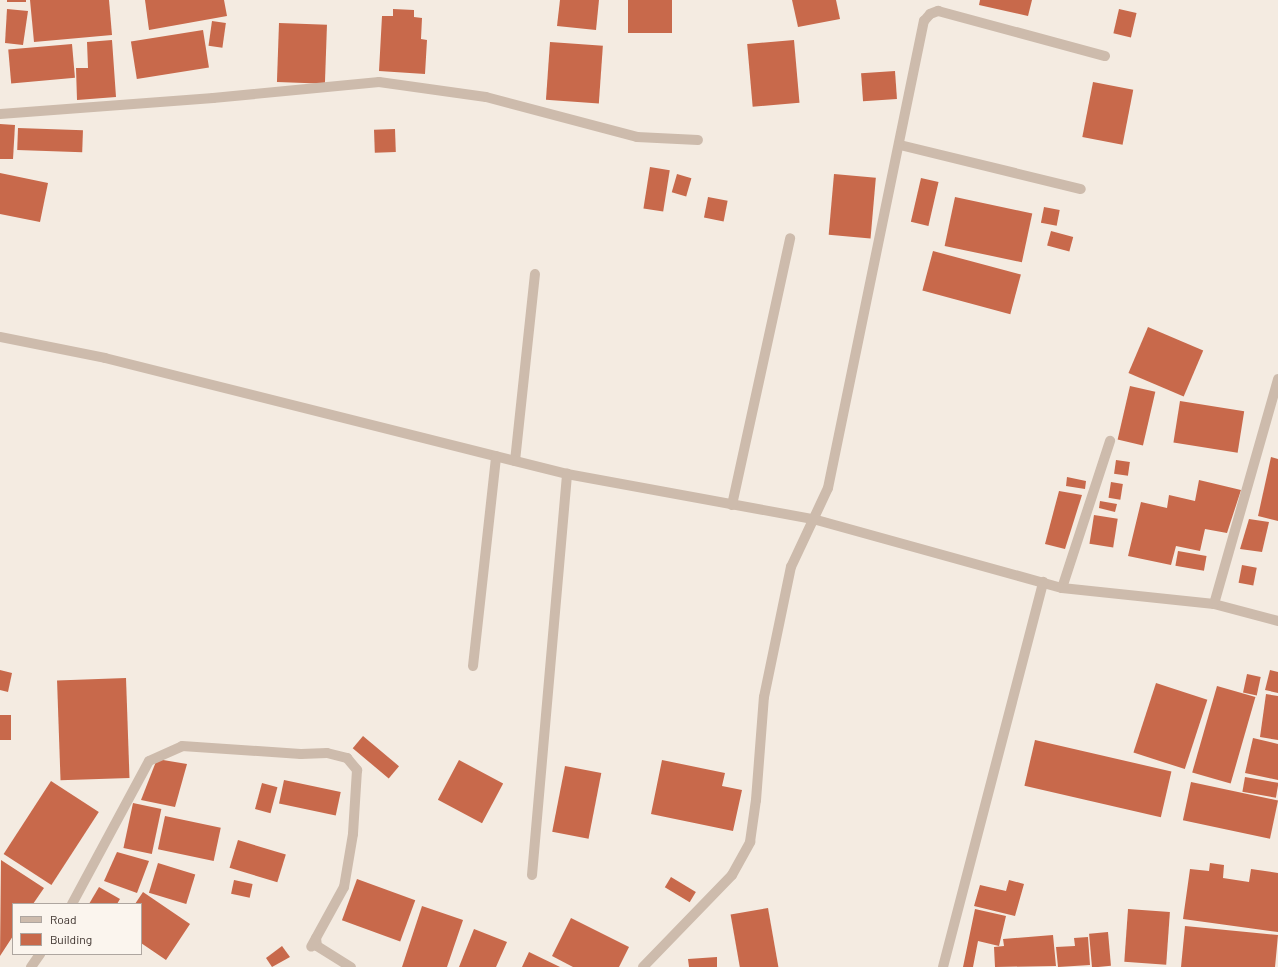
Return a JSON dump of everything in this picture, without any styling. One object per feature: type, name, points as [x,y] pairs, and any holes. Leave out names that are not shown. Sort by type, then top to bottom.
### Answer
[{"type":"street","points":[[643,967],[732,875],[750,842],[756,800],[764,697],[791,567],[828,488],[900,145],[924,21],[930,14],[938,11],[1105,56]]},
{"type":"street","points":[[0,114],[213,98],[379,82],[486,97],[637,137],[698,140]]},
{"type":"street","points":[[900,145],[1081,189]]},
{"type":"street","points":[[732,505],[790,238]]},
{"type":"street","points":[[515,461],[535,274]]},
{"type":"street","points":[[0,337],[112,360],[567,474],[813,520],[1062,588],[1214,604],[1278,621]]},
{"type":"street","points":[[1214,604],[1278,379]]},
{"type":"street","points":[[1062,588],[1110,441]]},
{"type":"street","points":[[473,666],[496,456]]},
{"type":"street","points":[[532,875],[567,474]]},
{"type":"street","points":[[943,967],[1044,582]]},
{"type":"street","points":[[73,903],[149,761],[182,746],[301,754],[326,753],[347,758],[357,770],[353,834],[344,888],[311,947]]},
{"type":"street","points":[[316,938],[316,946],[351,967]]},
{"type":"street","points":[[31,967],[39,955]]},
{"type":"building","points":[[7,0],[26,0],[26,2],[7,2]]},
{"type":"building","points":[[30,0],[109,0],[112,35],[34,42]]},
{"type":"building","points":[[145,0],[224,0],[227,16],[149,30]]},
{"type":"building","points":[[560,0],[599,0],[596,30],[557,26]]},
{"type":"building","points":[[628,0],[672,0],[672,33],[628,33]]},
{"type":"building","points":[[792,0],[836,0],[840,19],[798,27]]},
{"type":"building","points":[[980,0],[1032,0],[1028,16],[979,5]]},
{"type":"building","points":[[7,9],[28,11],[23,45],[5,43]]},
{"type":"building","points":[[393,9],[414,10],[414,17],[422,18],[421,39],[427,40],[425,74],[379,71],[382,16],[393,16]]},
{"type":"building","points":[[1119,9],[1137,13],[1131,37],[1113,33]]},
{"type":"building","points":[[212,21],[226,23],[222,48],[209,46]]},
{"type":"building","points":[[279,23],[327,25],[325,84],[277,82]]},
{"type":"building","points":[[203,30],[209,68],[137,79],[131,41]]},
{"type":"building","points":[[112,40],[116,97],[77,100],[76,68],[88,68],[87,42]]},
{"type":"building","points":[[794,40],[799,103],[753,107],[747,44]]},
{"type":"building","points":[[550,42],[603,46],[599,104],[546,100]]},
{"type":"building","points":[[72,44],[75,78],[11,83],[8,50]]},
{"type":"building","points":[[895,71],[897,99],[863,101],[861,73]]},
{"type":"building","points":[[1093,82],[1133,90],[1123,145],[1082,137]]},
{"type":"building","points":[[0,124],[15,125],[13,159],[0,159]]},
{"type":"building","points":[[18,128],[83,130],[82,152],[17,150]]},
{"type":"building","points":[[395,129],[396,152],[375,153],[374,130]]},
{"type":"building","points":[[650,167],[670,170],[663,212],[643,208]]},
{"type":"building","points":[[0,173],[48,183],[40,222],[0,214]]},
{"type":"building","points":[[677,174],[691,178],[686,196],[672,192]]},
{"type":"building","points":[[834,174],[876,178],[871,238],[829,235]]},
{"type":"building","points":[[921,178],[939,182],[928,226],[911,222]]},
{"type":"building","points":[[708,197],[728,201],[724,221],[704,218]]},
{"type":"building","points":[[955,197],[1032,213],[1022,262],[945,246]]},
{"type":"building","points":[[1044,207],[1060,210],[1057,226],[1041,223]]},
{"type":"building","points":[[1051,231],[1073,237],[1069,251],[1047,245]]},
{"type":"building","points":[[933,251],[1021,275],[1010,314],[922,291]]},
{"type":"building","points":[[1148,327],[1203,350],[1184,396],[1128,373]]},
{"type":"building","points":[[1130,386],[1155,392],[1143,445],[1118,440]]},
{"type":"building","points":[[1180,401],[1244,411],[1238,453],[1173,442]]},
{"type":"building","points":[[1271,457],[1278,459],[1278,521],[1258,516]]},
{"type":"building","points":[[1116,460],[1130,462],[1128,476],[1114,474]]},
{"type":"building","points":[[1067,477],[1086,481],[1085,489],[1066,486]]},
{"type":"building","points":[[1199,480],[1241,490],[1227,533],[1205,529],[1200,551],[1176,546],[1171,565],[1128,556],[1141,502],[1167,508],[1169,495],[1195,501]]},
{"type":"building","points":[[1111,482],[1123,484],[1120,500],[1108,498]]},
{"type":"building","points":[[1059,491],[1082,495],[1065,549],[1045,544]]},
{"type":"building","points":[[1100,501],[1117,504],[1115,512],[1099,508]]},
{"type":"building","points":[[1094,515],[1118,519],[1113,547],[1089,544]]},
{"type":"building","points":[[1249,519],[1269,522],[1262,552],[1240,549]]},
{"type":"building","points":[[1178,551],[1207,556],[1204,571],[1175,566]]},
{"type":"building","points":[[1242,565],[1257,568],[1253,586],[1239,583]]},
{"type":"building","points":[[0,670],[12,673],[8,692],[0,690]]},
{"type":"building","points":[[1270,670],[1278,672],[1278,693],[1265,690]]},
{"type":"building","points":[[1247,674],[1261,677],[1257,695],[1243,693]]},
{"type":"building","points":[[126,678],[129,778],[61,780],[57,680]]},
{"type":"building","points":[[1156,683],[1207,700],[1185,769],[1133,752]]},
{"type":"building","points":[[1217,686],[1255,697],[1231,784],[1192,773]]},
{"type":"building","points":[[1266,694],[1278,696],[1278,740],[1260,737]]},
{"type":"building","points":[[0,715],[11,715],[11,740],[0,740]]},
{"type":"building","points":[[363,736],[399,766],[389,778],[353,748]]},
{"type":"building","points":[[1253,738],[1278,744],[1278,780],[1245,773]]},
{"type":"building","points":[[1035,740],[1171,771],[1161,817],[1024,786]]},
{"type":"building","points":[[157,759],[187,764],[175,807],[141,800]]},
{"type":"building","points":[[459,760],[503,783],[482,823],[438,800]]},
{"type":"building","points":[[662,760],[725,773],[722,786],[742,790],[733,831],[651,814]]},
{"type":"building","points":[[565,766],[601,773],[589,839],[552,832]]},
{"type":"building","points":[[1245,777],[1278,783],[1276,798],[1242,792]]},
{"type":"building","points":[[284,780],[341,792],[336,816],[279,803]]},
{"type":"building","points":[[51,781],[99,812],[51,885],[4,854]]},
{"type":"building","points":[[1191,782],[1278,800],[1270,839],[1183,820]]},
{"type":"building","points":[[262,783],[277,787],[270,813],[255,809]]},
{"type":"building","points":[[133,803],[161,809],[152,854],[123,848]]},
{"type":"building","points":[[165,816],[221,828],[214,861],[158,849]]},
{"type":"building","points":[[238,840],[286,855],[277,882],[230,868]]},
{"type":"building","points":[[117,852],[149,861],[137,893],[104,881]]},
{"type":"building","points":[[1,860],[44,888],[34,903],[12,903],[12,938],[0,956]]},
{"type":"building","points":[[158,863],[195,874],[186,904],[149,893]]},
{"type":"building","points":[[1210,863],[1224,865],[1223,878],[1249,882],[1251,869],[1278,873],[1278,932],[1183,919],[1190,869],[1209,871]]},
{"type":"building","points":[[671,877],[696,892],[690,902],[665,887]]},
{"type":"building","points":[[357,879],[415,900],[400,942],[342,920]]},
{"type":"building","points":[[234,880],[253,884],[250,898],[231,894]]},
{"type":"building","points":[[1009,880],[1024,884],[1015,916],[974,906],[980,885],[1006,891]]},
{"type":"building","points":[[99,887],[120,899],[118,903],[90,903]]},
{"type":"building","points":[[143,892],[190,924],[166,960],[142,944],[142,903],[136,903]]},
{"type":"building","points":[[422,906],[463,920],[447,967],[402,967]]},
{"type":"building","points":[[768,908],[778,967],[740,967],[731,915]]},
{"type":"building","points":[[975,909],[1006,916],[999,946],[978,941],[973,967],[963,967]]},
{"type":"building","points":[[1128,909],[1170,912],[1166,965],[1124,962]]},
{"type":"building","points":[[571,918],[629,947],[619,967],[573,967],[552,956]]},
{"type":"building","points":[[1185,926],[1278,935],[1275,967],[1181,967]]},
{"type":"building","points":[[474,929],[507,942],[496,967],[459,967]]},
{"type":"building","points":[[1108,932],[1111,966],[1092,967],[1089,934]]},
{"type":"building","points":[[1053,935],[1056,966],[995,967],[994,947],[1004,946],[1003,939]]},
{"type":"building","points":[[1088,937],[1090,965],[1058,967],[1056,947],[1075,946],[1074,938]]},
{"type":"building","points":[[282,946],[290,957],[272,967],[266,958]]},
{"type":"building","points":[[529,952],[560,967],[522,967]]},
{"type":"building","points":[[717,957],[717,967],[689,967],[688,959]]}]
